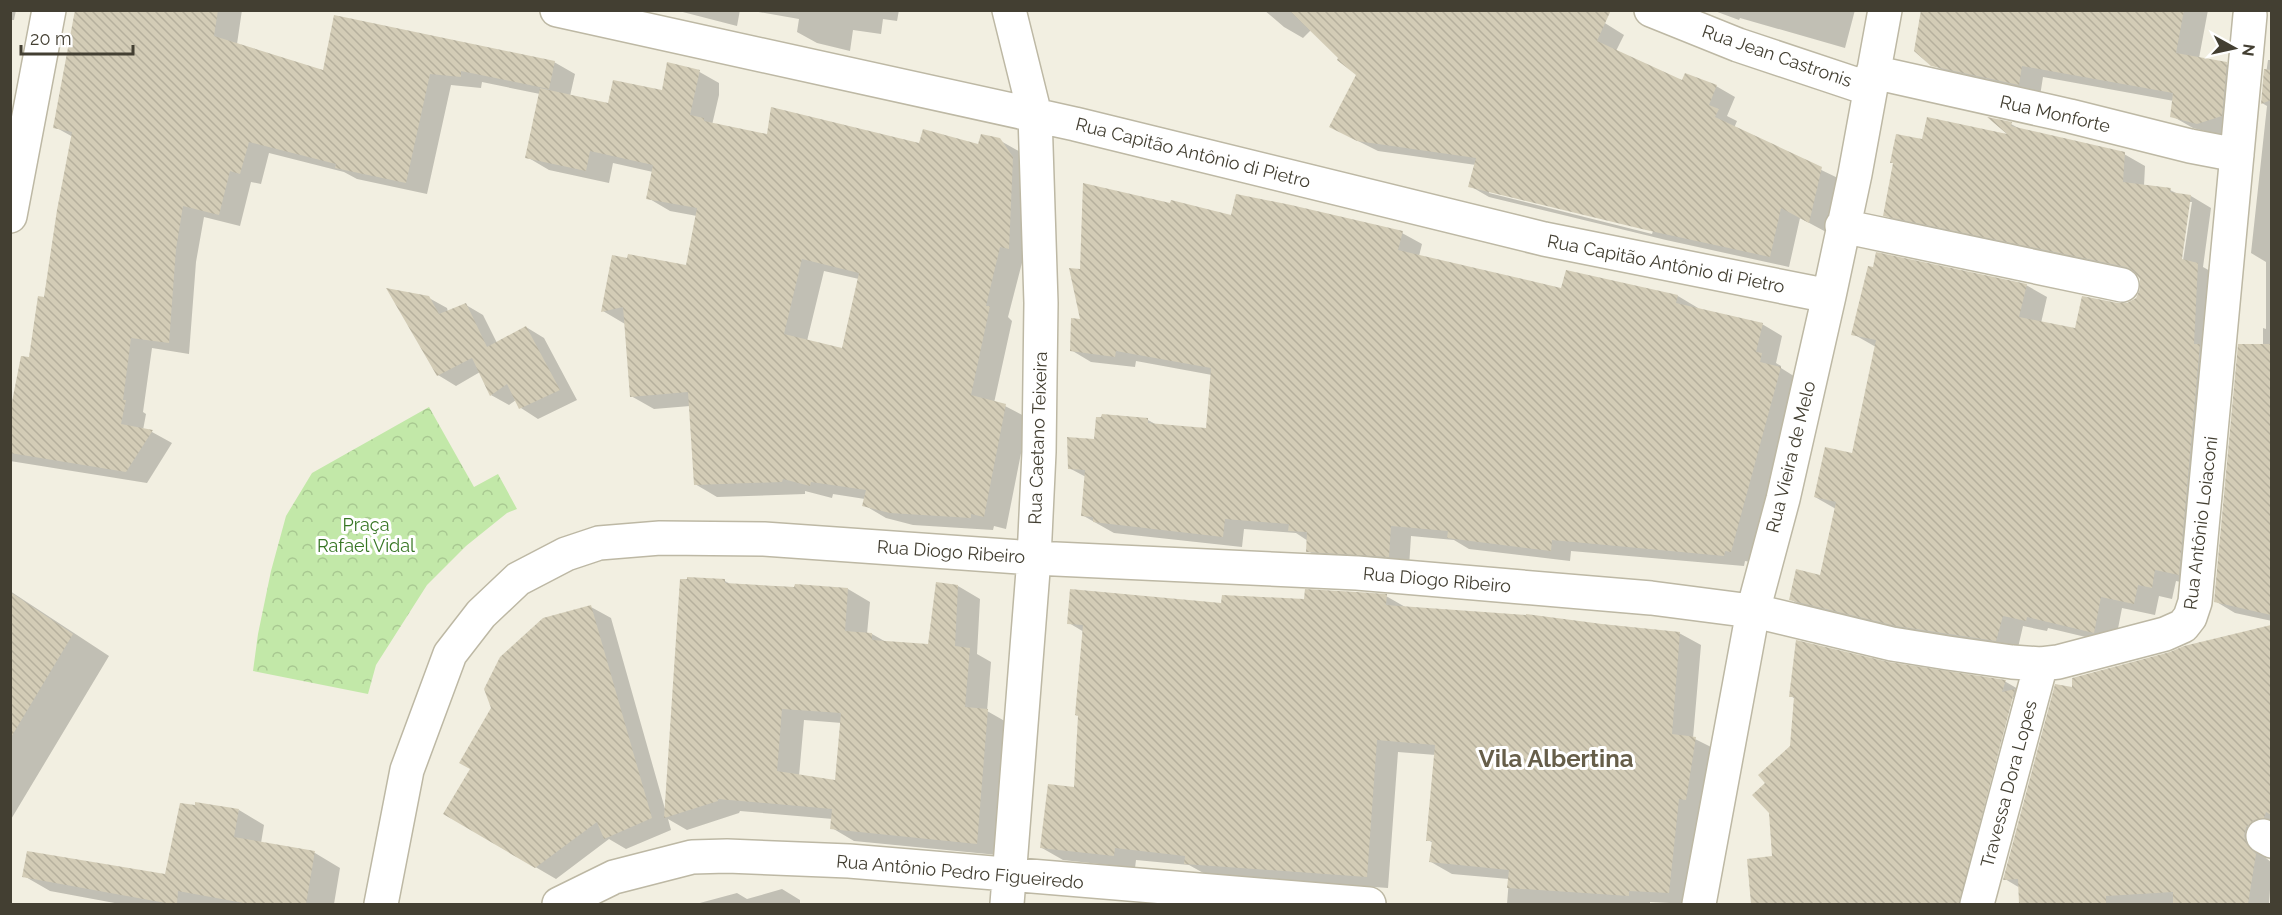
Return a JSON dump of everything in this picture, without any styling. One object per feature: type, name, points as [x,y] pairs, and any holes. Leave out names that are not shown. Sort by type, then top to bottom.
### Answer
[{"type":"street","points":[[10,216],[22,95],[49,10]]},
{"type":"street","name":"Rua Capitão Antônio di Pietro","points":[[557,10],[1035,115],[1544,239],[1829,296]]},
{"type":"street","name":"Rua Caetano Teixeira","points":[[1009,10],[1035,115],[1041,303],[1039,452],[1034,558],[1009,890]]},
{"type":"street","name":"Rua Jean Castronis","points":[[1651,10],[1738,45],[1871,80]]},
{"type":"street","name":"Rua Vieira de Melo","points":[[1700,904],[1753,611],[1783,499],[1829,296],[1842,226],[1855,174],[1885,10]]},
{"type":"street","name":"Rua Antônio Loiaconi","points":[[1753,611],[1892,644],[2012,662],[2041,664],[2058,662],[2164,634],[2183,626],[2190,617],[2195,602],[2250,15]]},
{"type":"street","name":"Rua Monforte","points":[[1871,80],[2070,116],[2190,146],[2237,155]]},
{"type":"street","points":[[1842,226],[2122,285]]},
{"type":"street","name":"Rua Diogo Ribeiro","points":[[381,904],[407,770],[450,654],[481,614],[518,579],[566,554],[599,543],[660,538],[764,539],[1034,558],[1357,573],[1651,598],[1753,611]]},
{"type":"street","name":"Travessa Dora Lopes","points":[[1977,904],[2041,664]]},
{"type":"street","name":"Rua Antônio Pedro Figueiredo","points":[[559,904],[614,876],[692,857],[727,856],[849,861],[1009,890],[1369,904]]},
{"type":"green space","name":"Praça Rafael Vidal","points":[[429,407],[474,487],[498,474],[517,509],[507,513],[466,546],[427,585],[376,665],[368,694],[253,671],[271,571],[286,516],[312,473]]},
{"type":"building","points":[[75,10],[218,10],[214,36],[323,70],[334,15],[555,61],[549,89],[461,71],[461,77],[430,74],[406,183],[335,168],[336,164],[249,142],[240,174],[230,171],[219,215],[183,206],[176,249],[169,343],[131,338],[123,400],[126,400],[121,424],[153,430],[126,472],[10,453],[10,412],[21,356],[29,357],[38,296],[44,297],[72,132],[53,128]]},
{"type":"building","points":[[1289,10],[1611,10],[1597,41],[1682,80],[1685,73],[1717,85],[1709,105],[1719,109],[1715,117],[1822,167],[1809,223],[1781,208],[1770,257],[1468,187],[1476,158],[1357,141],[1329,127],[1356,75],[1337,60],[1338,58]]},
{"type":"building","points":[[1921,10],[2184,10],[2176,53],[2227,62],[2222,116],[2197,124],[2170,117],[2173,93],[2022,66],[2019,85],[1931,66],[1914,51]]},
{"type":"building","points":[[667,62],[700,70],[690,115],[704,118],[704,121],[767,134],[771,107],[919,143],[923,129],[978,144],[981,134],[1000,138],[1013,157],[1009,249],[1000,247],[986,306],[990,306],[971,395],[1006,404],[984,517],[971,514],[971,518],[890,513],[862,506],[866,490],[811,482],[810,486],[783,479],[782,482],[694,485],[688,392],[630,397],[623,307],[601,312],[612,255],[627,258],[628,254],[686,265],[697,208],[646,199],[653,165],[590,151],[586,171],[525,158],[540,88],[608,103],[613,80],[662,90]],"holes":[[[802,259],[859,273],[842,348],[784,334]]]},
{"type":"building","points":[[2264,69],[2271,70],[2271,100],[2261,104]]},
{"type":"building","points":[[1927,117],[2007,134],[1987,117],[2012,122],[2011,126],[2125,152],[2123,182],[2171,188],[2170,192],[2191,195],[2182,259],[2198,263],[2194,344],[2200,344],[2179,575],[2155,570],[2152,588],[2138,585],[2134,604],[2101,597],[2094,633],[2027,617],[2026,621],[2003,616],[1996,641],[1896,626],[1789,600],[1796,569],[1820,575],[1836,502],[1814,497],[1825,447],[1852,453],[1876,340],[1851,335],[1868,266],[1873,267],[1876,252],[2027,284],[2019,317],[2075,328],[2082,296],[2127,303],[2136,298],[2140,289],[2140,279],[2134,271],[2126,267],[1883,216],[1896,134],[1922,139]]},
{"type":"building","points":[[1083,183],[1170,203],[1171,200],[1231,215],[1236,194],[1291,205],[1403,231],[1398,250],[1561,288],[1566,270],[1678,295],[1676,303],[1763,323],[1756,352],[1762,353],[1760,362],[1781,367],[1731,552],[1725,551],[1724,556],[1552,540],[1551,551],[1447,538],[1448,531],[1391,526],[1389,557],[1306,552],[1307,532],[1288,531],[1289,524],[1225,519],[1223,537],[1093,522],[1093,517],[1081,516],[1085,470],[1068,469],[1067,437],[1094,439],[1096,417],[1101,417],[1102,414],[1148,418],[1148,423],[1206,428],[1211,368],[1116,351],[1115,357],[1070,351],[1071,318],[1080,319],[1069,268],[1080,269]]},
{"type":"building","points":[[386,288],[429,296],[439,314],[466,303],[487,347],[526,326],[560,390],[519,409],[507,384],[490,396],[472,358],[437,376]]},
{"type":"building","points":[[2238,344],[2271,344],[2271,615],[2214,602]]},
{"type":"building","points":[[687,577],[725,579],[725,583],[794,587],[795,584],[848,588],[845,631],[872,633],[872,640],[928,644],[936,582],[958,585],[955,646],[970,648],[965,707],[988,709],[977,844],[830,829],[832,809],[718,799],[718,801],[664,818],[680,579],[687,579]],"holes":[[[782,709],[841,713],[835,780],[777,771]]]},
{"type":"building","points":[[1070,589],[1221,603],[1222,595],[1304,599],[1305,589],[1387,594],[1386,605],[1526,614],[1680,632],[1672,734],[1696,737],[1686,800],[1679,799],[1669,893],[1629,891],[1629,896],[1507,888],[1509,870],[1429,862],[1432,841],[1426,841],[1435,745],[1377,740],[1367,877],[1184,864],[1185,856],[1115,848],[1114,856],[1040,848],[1048,784],[1074,787],[1078,716],[1075,715],[1083,625],[1067,624]]},
{"type":"building","points":[[10,592],[73,634],[10,739]]},
{"type":"building","points":[[591,605],[652,818],[604,839],[597,822],[535,868],[443,814],[470,769],[459,763],[491,708],[484,689],[500,657],[543,618]]},
{"type":"building","points":[[2271,625],[2271,815],[2266,812],[2264,818],[2254,820],[2246,827],[2244,836],[2247,845],[2256,854],[2248,904],[2173,904],[2173,892],[2106,896],[2106,904],[2019,904],[2018,879],[2003,880],[2055,684],[2072,687],[2072,678],[2170,652],[2184,646]]},
{"type":"building","points":[[1796,640],[1889,662],[2006,680],[2002,692],[2015,689],[1959,904],[1751,904],[1747,859],[1772,856],[1769,813],[1752,795],[1765,783],[1758,775],[1790,746],[1794,697],[1789,697]]},
{"type":"building","points":[[195,802],[239,809],[234,837],[315,851],[306,904],[249,904],[178,891],[177,904],[171,904],[22,877],[27,851],[165,874],[180,803],[195,805]]},
{"type":"district","name":"Vila Albertina","points":[[1556,759]]}]
